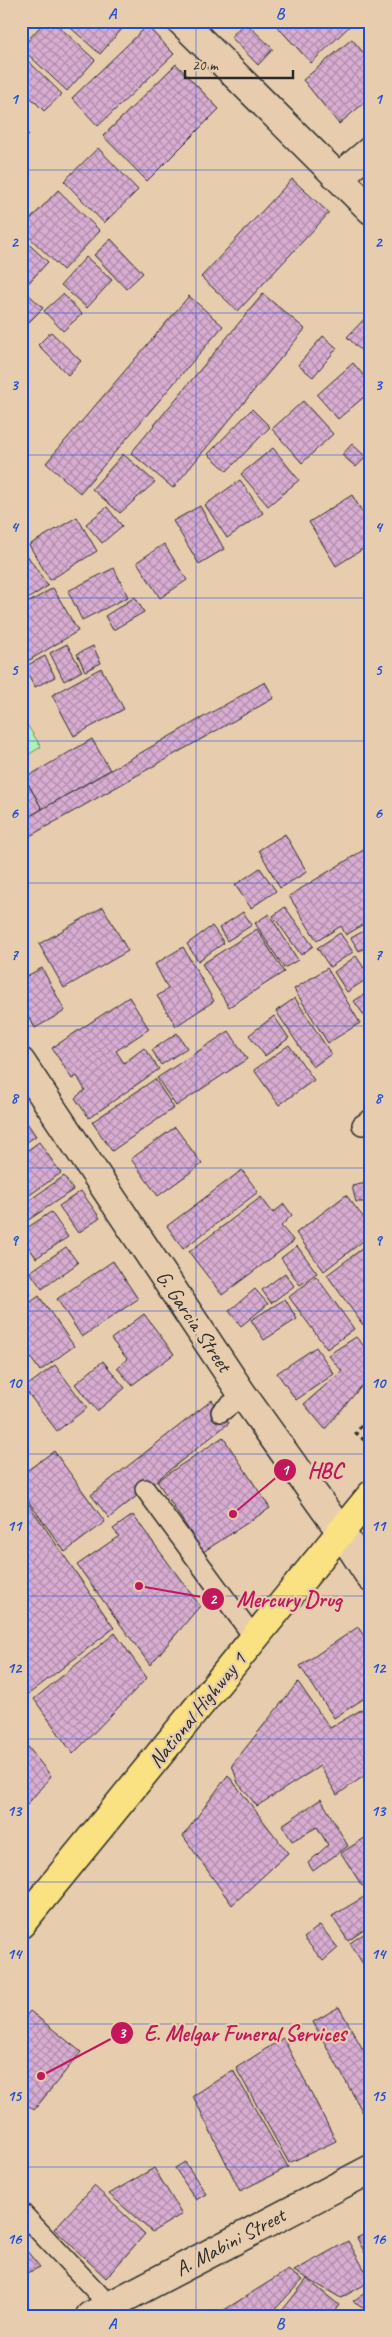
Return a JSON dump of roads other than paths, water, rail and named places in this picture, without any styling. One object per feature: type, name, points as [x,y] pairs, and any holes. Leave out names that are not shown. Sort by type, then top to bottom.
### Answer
[{"type":"highway","name":"National Highway 1","points":[[21,1924],[371,1495]]},
{"type":"street","points":[[181,21],[371,210]]},
{"type":"street","points":[[339,177],[371,150]]},
{"type":"street","name":"G. Garcia Street","points":[[21,1062],[243,1395],[341,1532],[371,1578]]},
{"type":"street","name":"A. Mabini Street","points":[[107,2312],[371,2169]]},
{"type":"lane","points":[[221,1412],[243,1395]]},
{"type":"lane","points":[[145,1489],[255,1639]]},
{"type":"lane","points":[[21,2212],[107,2312]]},
{"type":"place","name":"HBC","points":[[233,1514]]},
{"type":"place","name":"Mercury Drug","points":[[139,1586]]},
{"type":"place","name":"E. Melgar Funeral Services","points":[[41,2076]]}]
